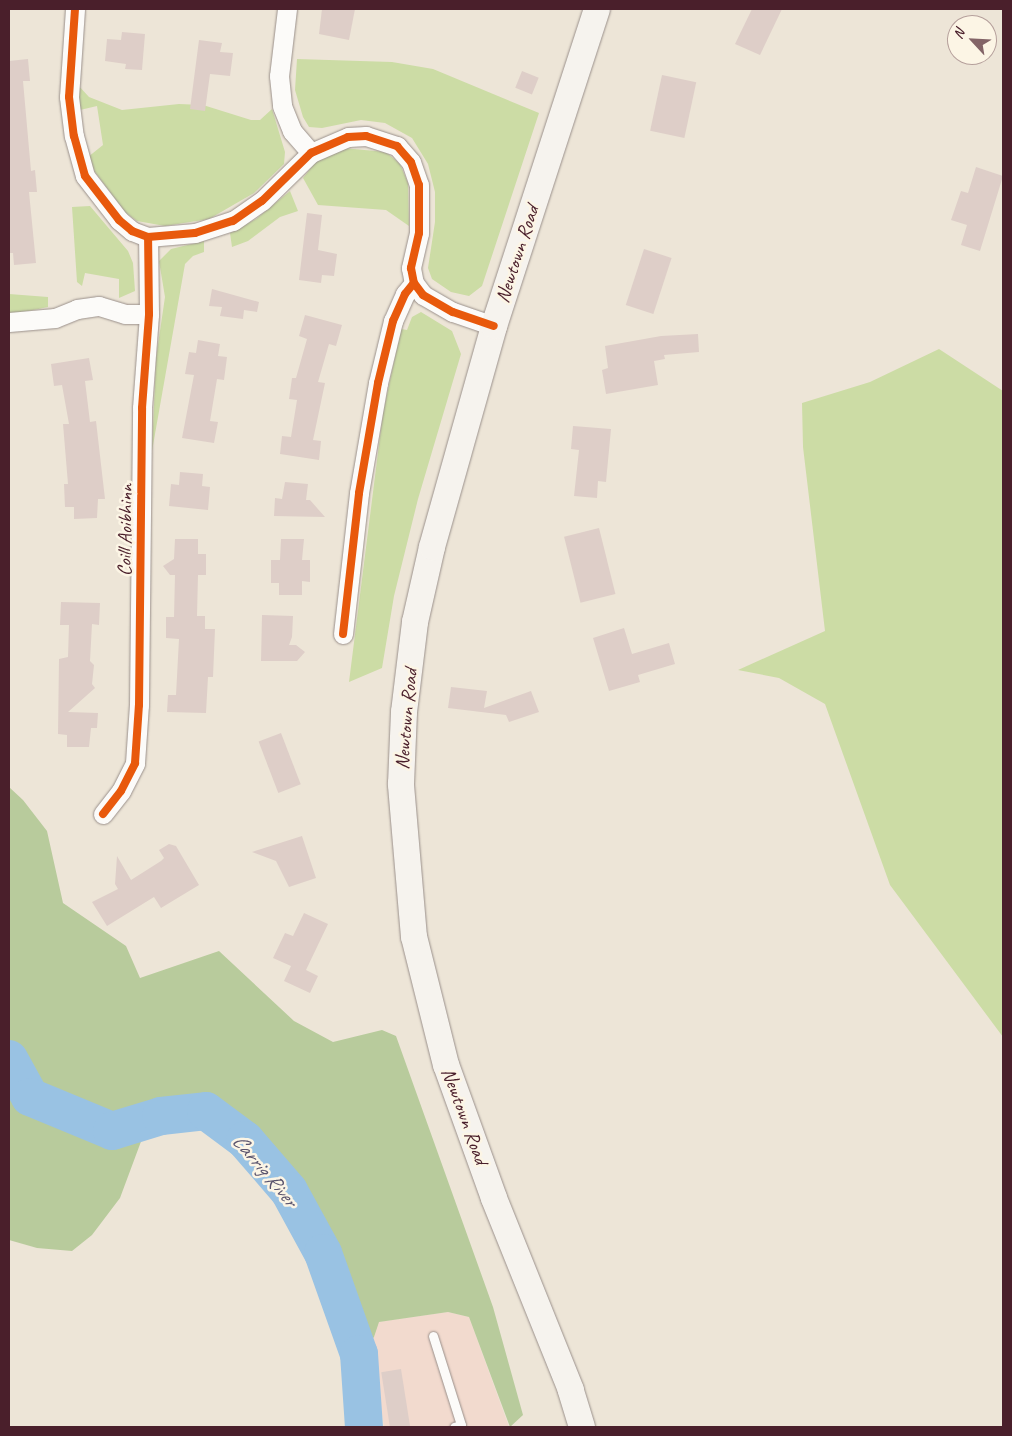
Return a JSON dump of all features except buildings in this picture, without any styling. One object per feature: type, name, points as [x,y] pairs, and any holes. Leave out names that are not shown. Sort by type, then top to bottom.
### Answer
[{"type":"main road","name":"Newtown Road","points":[[582,1427],[571,1390],[494,1198],[446,1065],[414,937],[405,856],[402,766],[415,622],[432,547],[494,326],[597,9]]},
{"type":"street","points":[[75,9],[69,97],[74,136],[85,176],[119,220],[132,231],[148,237],[195,233],[233,221],[262,201],[311,153],[348,137],[366,136],[397,146],[411,162],[421,205],[420,233],[411,268],[414,283],[423,295],[453,312],[494,326]]},
{"type":"street","points":[[287,9],[279,76],[282,106],[292,131],[311,153]]},
{"type":"street","name":"Coill Aoibhinn","points":[[103,814],[121,791],[135,763],[138,705],[142,408],[150,314],[148,237]]},
{"type":"street","points":[[343,634],[359,493],[378,383],[393,320],[414,283]]},
{"type":"street","points":[[9,322],[54,318],[77,309],[98,306],[125,314],[150,314]]},
{"type":"lane","points":[[433,1336],[461,1425],[454,1427]]},
{"type":"shaded area","points":[[448,1312],[469,1317],[509,1427],[384,1427],[376,1373],[364,1348],[374,1337],[378,1322]]},
{"type":"green space","points":[[297,59],[392,62],[433,69],[539,113],[482,286],[469,296],[451,292],[432,279],[428,268],[435,222],[435,192],[428,164],[412,138],[385,123],[361,120],[322,128],[309,127],[303,117],[295,90]]},
{"type":"green space","points":[[78,85],[89,97],[122,110],[179,104],[203,105],[251,120],[260,120],[272,109],[285,152],[284,164],[254,193],[209,219],[165,226],[137,221],[125,212],[95,172],[88,157],[103,145],[97,106],[80,110]]},
{"type":"green space","points":[[343,148],[386,152],[400,164],[408,183],[409,226],[386,210],[318,205],[303,178],[319,158]]},
{"type":"green space","points":[[290,191],[298,211],[280,217],[248,241],[232,247],[230,233],[256,219]]},
{"type":"green space","points":[[90,206],[128,251],[133,263],[135,291],[119,298],[119,279],[85,273],[82,286],[77,282],[72,207]]},
{"type":"green space","points":[[204,241],[204,252],[193,256],[185,264],[152,451],[156,358],[165,297],[159,261],[171,249]]},
{"type":"green space","points":[[9,294],[48,297],[48,307],[9,315]]},
{"type":"green space","points":[[421,312],[452,331],[461,354],[418,499],[394,596],[382,668],[349,682],[383,413],[401,329],[407,330],[412,317]]},
{"type":"green space","points":[[939,349],[1003,391],[1003,1037],[890,885],[825,704],[779,678],[738,670],[825,631],[803,447],[802,403],[870,382]]},
{"type":"green space","points":[[9,787],[23,800],[47,831],[63,903],[126,946],[140,978],[219,951],[294,1021],[333,1042],[382,1030],[396,1036],[493,1307],[523,1415],[510,1427],[469,1317],[448,1312],[379,1322],[374,1337],[359,1354],[324,1256],[296,1204],[272,1172],[206,1111],[149,1120],[120,1198],[92,1235],[72,1251],[37,1248],[9,1240]]},
{"type":"waterway","name":"Carrig River","points":[[9,1059],[30,1097],[112,1131],[161,1116],[206,1111],[245,1140],[289,1191],[323,1253],[359,1354],[364,1427]]},
{"type":"cycle path","points":[[75,9],[69,97],[74,136],[85,176],[119,220],[132,231],[148,237],[195,233],[233,221],[262,201],[311,153],[348,137],[366,136],[397,146],[411,162],[419,185],[419,233],[411,268],[414,283],[423,295],[453,312],[494,326]]},
{"type":"cycle path","points":[[103,814],[121,791],[135,763],[139,705],[142,408],[149,314],[148,237]]},
{"type":"cycle path","points":[[343,634],[359,493],[378,383],[393,321],[405,294],[414,283]]}]
